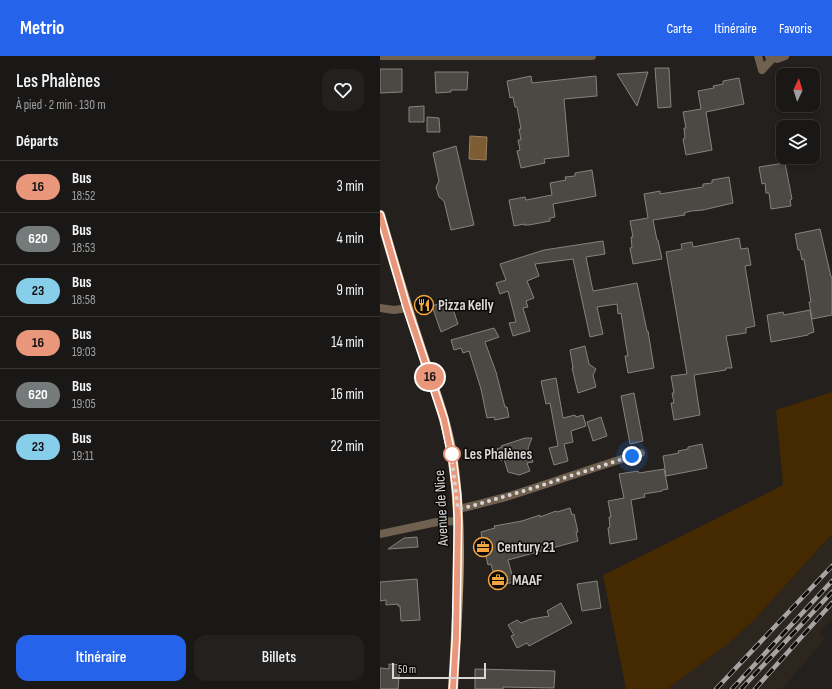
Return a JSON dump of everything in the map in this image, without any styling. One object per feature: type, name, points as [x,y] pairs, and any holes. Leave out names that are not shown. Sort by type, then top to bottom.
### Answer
[{"type":"main road","name":"Avenue de Nice","points":[[380,215],[407,308],[444,419],[453,462],[458,509],[456,631],[453,689]]},
{"type":"street","points":[[380,56],[592,56]]},
{"type":"street","points":[[758,56],[762,70],[771,57],[782,58],[785,56]]},
{"type":"street","points":[[380,308],[394,310],[407,308]]},
{"type":"street","points":[[458,509],[530,489],[602,464],[641,453]]},
{"type":"street","points":[[380,534],[437,522],[458,521]]},
{"type":"shaded area","points":[[470,136],[487,137],[486,160],[469,159]]},
{"type":"shaded area","points":[[832,392],[832,534],[753,621],[729,643],[667,689],[626,689],[603,575],[783,485],[776,410]]},
{"type":"shaded area","points":[[832,534],[832,619],[819,633],[825,639],[782,689],[667,689],[729,643],[753,621]]},
{"type":"building","points":[[655,68],[669,68],[671,107],[658,108]]},
{"type":"building","points":[[380,69],[402,69],[402,92],[380,93]]},
{"type":"building","points":[[435,72],[468,72],[467,90],[451,90],[451,92],[436,93]]},
{"type":"building","points":[[648,72],[637,106],[617,74]]},
{"type":"building","points":[[531,76],[532,83],[596,76],[597,96],[564,99],[569,156],[544,159],[545,163],[521,168],[517,151],[520,150],[518,140],[521,140],[519,129],[521,129],[517,107],[515,107],[513,97],[510,98],[507,81]]},
{"type":"building","points":[[739,78],[744,104],[706,112],[712,150],[686,155],[683,139],[685,138],[684,128],[686,128],[683,112],[701,109],[698,91],[714,88],[713,86],[723,84],[723,81]]},
{"type":"building","points":[[424,106],[424,122],[409,122],[409,107]]},
{"type":"building","points":[[427,117],[439,118],[440,132],[427,132]]},
{"type":"building","points":[[456,146],[474,225],[451,230],[444,201],[439,197],[436,187],[439,181],[433,153]]},
{"type":"building","points":[[785,164],[792,199],[790,200],[791,206],[771,209],[769,193],[766,193],[765,183],[762,184],[759,167]]},
{"type":"building","points":[[592,170],[596,196],[553,204],[555,217],[550,218],[550,221],[514,226],[509,200],[525,197],[526,200],[552,195],[550,183],[566,180],[565,177],[575,176],[575,173]]},
{"type":"building","points":[[729,177],[733,203],[703,210],[691,211],[684,213],[685,215],[653,220],[662,259],[633,264],[630,248],[632,247],[631,237],[633,237],[630,221],[648,218],[644,194],[660,191],[660,194],[703,187],[703,184],[712,183],[712,180]]},
{"type":"building","points":[[820,229],[832,277],[832,315],[812,319],[809,302],[811,302],[804,259],[802,260],[800,250],[798,250],[795,234]]},
{"type":"building","points":[[739,238],[741,249],[748,248],[751,265],[745,266],[755,326],[746,328],[746,333],[726,336],[732,368],[694,375],[700,415],[674,420],[671,403],[674,403],[672,393],[674,393],[671,376],[687,374],[666,252],[682,249],[681,244],[692,242],[693,247]]},
{"type":"building","points":[[603,241],[605,254],[586,257],[593,291],[637,283],[648,331],[654,368],[628,373],[625,356],[628,356],[621,313],[618,314],[617,304],[597,307],[603,334],[590,337],[573,259],[535,264],[539,276],[527,281],[534,298],[526,301],[528,307],[523,308],[530,331],[513,336],[509,323],[516,322],[508,291],[500,294],[496,283],[506,280],[500,264],[544,250]]},
{"type":"building","points":[[450,300],[458,324],[441,332],[432,306]]},
{"type":"building","points":[[810,310],[814,332],[808,335],[771,342],[767,315],[783,312],[784,315]]},
{"type":"building","points":[[494,328],[499,337],[485,342],[496,372],[509,417],[495,420],[494,417],[487,418],[481,389],[469,351],[463,353],[461,348],[454,350],[451,340]]},
{"type":"building","points":[[585,346],[589,364],[596,369],[593,375],[596,387],[578,393],[572,368],[570,350]]},
{"type":"building","points":[[556,378],[563,418],[583,415],[586,426],[571,431],[573,442],[564,444],[568,461],[554,465],[549,448],[558,446],[550,403],[546,404],[541,381]]},
{"type":"building","points":[[634,393],[643,441],[630,444],[621,396]]},
{"type":"building","points":[[601,417],[607,436],[593,441],[587,422]]},
{"type":"building","points":[[525,438],[532,438],[528,448],[533,462],[527,463],[530,471],[519,475],[508,472],[504,459],[501,461],[497,449],[502,447],[501,446]]},
{"type":"building","points":[[702,444],[707,468],[666,476],[663,456],[679,453],[678,451],[688,449],[688,447]]},
{"type":"building","points":[[664,469],[668,489],[644,494],[645,497],[631,500],[637,539],[610,544],[608,528],[610,527],[609,517],[611,517],[608,501],[624,498],[619,474],[638,471],[639,473]]},
{"type":"building","points":[[570,508],[572,515],[574,514],[578,532],[576,532],[578,541],[508,560],[514,582],[497,586],[491,564],[488,565],[486,556],[485,557],[480,540],[482,539],[481,532],[495,528],[494,526],[522,521],[540,515],[540,517]]},
{"type":"building","points":[[417,537],[418,547],[388,549],[404,538]]},
{"type":"building","points":[[417,579],[420,620],[401,621],[400,606],[398,606],[398,604],[386,605],[386,600],[380,601],[380,582]]},
{"type":"building","points":[[597,581],[601,608],[582,611],[577,584]]},
{"type":"building","points":[[561,603],[572,623],[529,646],[527,643],[517,648],[511,636],[514,635],[508,625],[517,620],[521,623],[531,619],[549,616],[547,611]]},
{"type":"building","points":[[389,664],[400,665],[398,689],[380,689],[380,668],[389,669]]},
{"type":"building","points":[[475,669],[555,671],[554,688],[503,687],[503,689],[475,689]]},
{"type":"railway","points":[[716,689],[832,566]]},
{"type":"railway","points":[[732,689],[832,581]]},
{"type":"railway","points":[[741,689],[832,592]]},
{"type":"railway","points":[[755,689],[832,603]]},
{"type":"bus line","name":"16","points":[[380,215],[407,308],[444,419],[453,462],[458,521],[456,638],[453,689]]},
{"type":"place","name":"Pizza Kelly","points":[[424,305]]},
{"type":"place","name":"Les Phalènes","points":[[452,454]]},
{"type":"place","name":"Century 21","points":[[483,547]]},
{"type":"place","name":"MAAF","points":[[498,580]]},
{"type":"route","points":[[452,454],[451,451],[458,509],[480,504],[573,476],[602,464],[632,456]]}]
